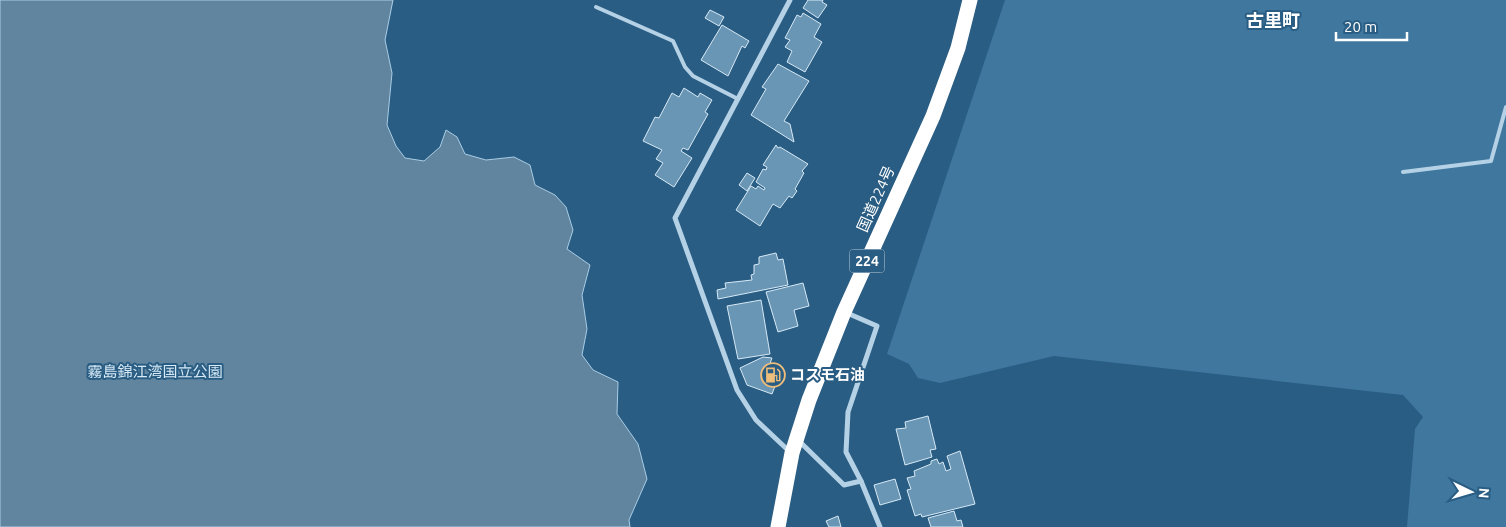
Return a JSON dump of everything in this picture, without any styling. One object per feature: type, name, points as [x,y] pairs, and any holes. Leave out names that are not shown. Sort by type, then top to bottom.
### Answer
[{"type":"highway","name":"国道224号","points":[[778,527],[792,453],[809,400],[844,312],[933,116],[958,48],[970,0]]},
{"type":"street","points":[[790,0],[675,218],[737,390],[756,420],[792,453]]},
{"type":"street","points":[[844,312],[877,326],[848,412],[846,452],[880,527]]},
{"type":"street","points":[[797,438],[844,485],[860,481]]},
{"type":"lane","points":[[596,7],[673,41],[685,67],[693,76],[738,99]]},
{"type":"lane","points":[[1403,172],[1491,161],[1506,107]]},
{"type":"shaded area","points":[[0,0],[393,0],[385,40],[392,73],[387,125],[396,146],[405,158],[424,161],[440,147],[446,130],[457,137],[465,154],[486,160],[514,157],[530,165],[535,185],[555,195],[566,207],[573,230],[567,249],[590,265],[582,295],[587,329],[582,355],[593,370],[618,382],[617,414],[638,444],[647,479],[629,520],[630,527],[0,527]]},
{"type":"shaded area","points":[[1005,0],[1506,0],[1506,527],[1407,527],[1415,429],[1423,417],[1403,395],[1054,356],[940,383],[918,378],[909,364],[887,354]]},
{"type":"building","points":[[808,0],[823,0],[822,2],[827,5],[818,18],[803,8]]},
{"type":"building","points":[[710,10],[724,17],[719,26],[705,18]]},
{"type":"building","points":[[803,13],[821,24],[814,37],[822,42],[805,72],[787,62],[792,51],[785,47],[790,40],[785,38],[797,15],[801,17]]},
{"type":"building","points":[[722,25],[749,41],[745,48],[742,46],[728,76],[701,60]]},
{"type":"building","points":[[778,64],[809,81],[784,121],[790,124],[794,142],[751,115],[766,89],[762,87]]},
{"type":"building","points":[[684,88],[698,97],[700,93],[712,100],[705,112],[708,114],[688,150],[683,148],[681,151],[692,158],[674,187],[655,175],[663,163],[656,159],[662,150],[643,141],[655,117],[659,118],[672,93],[679,97]]},
{"type":"building","points":[[776,145],[778,148],[780,147],[808,164],[802,171],[804,173],[792,198],[789,196],[780,208],[773,204],[760,226],[736,210],[751,186],[756,189],[758,186],[764,190],[765,188],[756,182],[763,169],[766,170],[767,167],[763,165]]},
{"type":"building","points":[[747,173],[755,178],[747,191],[739,185]]},
{"type":"building","points":[[776,253],[778,260],[783,259],[788,285],[718,299],[717,290],[726,288],[725,283],[752,280],[751,275],[754,274],[754,265],[759,264],[759,257]]},
{"type":"building","points":[[803,283],[809,306],[794,310],[798,326],[778,332],[766,292]]},
{"type":"building","points":[[761,300],[770,354],[738,359],[727,306]]},
{"type":"building","points":[[763,357],[772,358],[769,366],[781,370],[772,394],[747,385],[740,368]]},
{"type":"building","points":[[928,416],[936,449],[930,450],[932,457],[905,465],[896,429],[906,428],[905,422]]},
{"type":"building","points":[[960,451],[975,504],[922,517],[921,514],[915,516],[907,490],[911,489],[907,478],[915,476],[914,471],[931,464],[931,461],[937,459],[939,464],[943,462],[946,471],[951,469],[947,456]]},
{"type":"building","points":[[895,479],[901,499],[880,505],[874,485]]},
{"type":"building","points":[[954,511],[957,521],[961,520],[963,527],[931,527],[928,518]]},
{"type":"building","points":[[838,516],[841,527],[829,527],[826,521]]},
{"type":"place","name":"コスモ石油","points":[[773,375]]},
{"type":"district","name":"古里町","points":[[1273,21]]},
{"type":"park label","name":"霧島錦江湾国立公園","points":[[155,372]]}]
